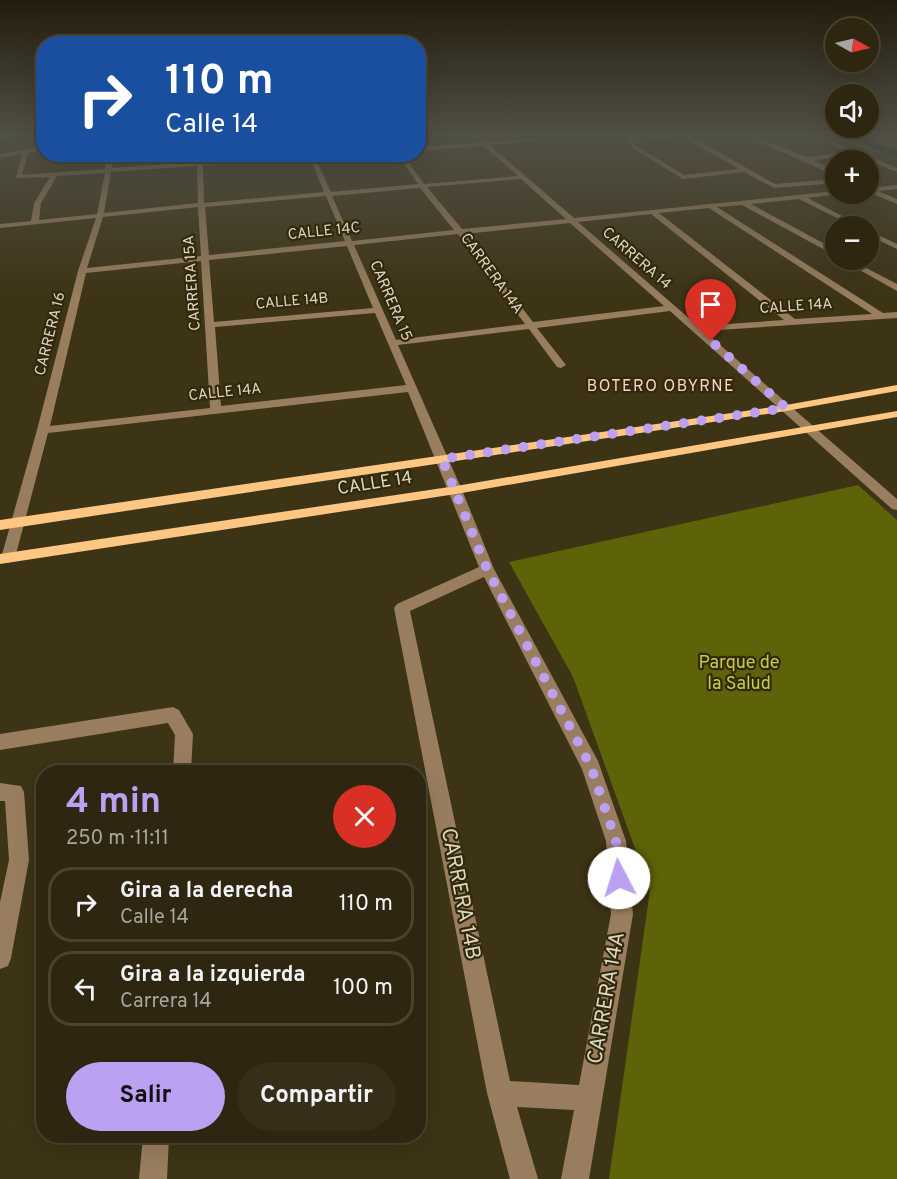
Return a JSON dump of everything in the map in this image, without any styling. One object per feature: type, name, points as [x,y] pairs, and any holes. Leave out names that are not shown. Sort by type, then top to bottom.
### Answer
[{"type":"main road","name":"CALLE 14","points":[[0,525],[786,408],[897,388]]},
{"type":"main road","name":"CALLE 14","points":[[4,559],[456,490],[897,414]]},
{"type":"street","points":[[34,221],[46,189]]},
{"type":"street","name":"CARRERA 16","points":[[4,559],[19,522],[81,271],[100,216],[105,189]]},
{"type":"street","name":"CARRERA 15A","points":[[201,189],[216,408]]},
{"type":"street","name":"CARRERA 15","points":[[326,189],[442,459]]},
{"type":"street","points":[[0,226],[387,189]]},
{"type":"street","name":"CARRERA 14A","points":[[424,189],[459,231],[529,327],[561,365]]},
{"type":"street","name":"CARRERA 14","points":[[535,189],[897,506]]},
{"type":"street","points":[[569,220],[825,194]]},
{"type":"street","points":[[879,194],[897,202]]},
{"type":"street","points":[[801,196],[839,216]]},
{"type":"street","points":[[744,203],[825,248]]},
{"type":"street","points":[[710,206],[880,316]]},
{"type":"street","points":[[653,212],[794,322]]},
{"type":"street","name":"CALLE 14C","points":[[81,271],[569,220]]},
{"type":"street","points":[[879,238],[897,247]]},
{"type":"street","points":[[864,270],[897,288]]},
{"type":"street","points":[[392,343],[672,308]]},
{"type":"street","name":"CALLE 14B","points":[[210,324],[378,310]]},
{"type":"street","name":"CALLE 14A","points":[[697,329],[897,315]]},
{"type":"street","name":"CALLE 14A","points":[[43,430],[216,408],[411,388]]},
{"type":"street","name":"CARRERA 14A","points":[[442,459],[487,569],[591,767],[616,841],[622,914],[575,1179]]},
{"type":"street","name":"CARRERA 14B","points":[[487,569],[402,608],[500,1093],[524,1179]]},
{"type":"street","points":[[0,742],[139,718],[173,715],[184,734],[182,765]]},
{"type":"street","points":[[0,792],[14,792],[20,860],[0,958]]},
{"type":"street","points":[[500,1093],[590,1098]]},
{"type":"street","points":[[153,1179],[156,1143]]},
{"type":"green space","name":"Parque de la Salud","points":[[858,485],[897,520],[897,1179],[609,1179],[650,890],[573,677],[509,562]]},
{"type":"district","name":"BOTERO OBYRNE","points":[[661,387]]},
{"type":"route","points":[[619,878],[616,841],[591,767],[487,569],[442,459],[786,408],[711,341]]}]
